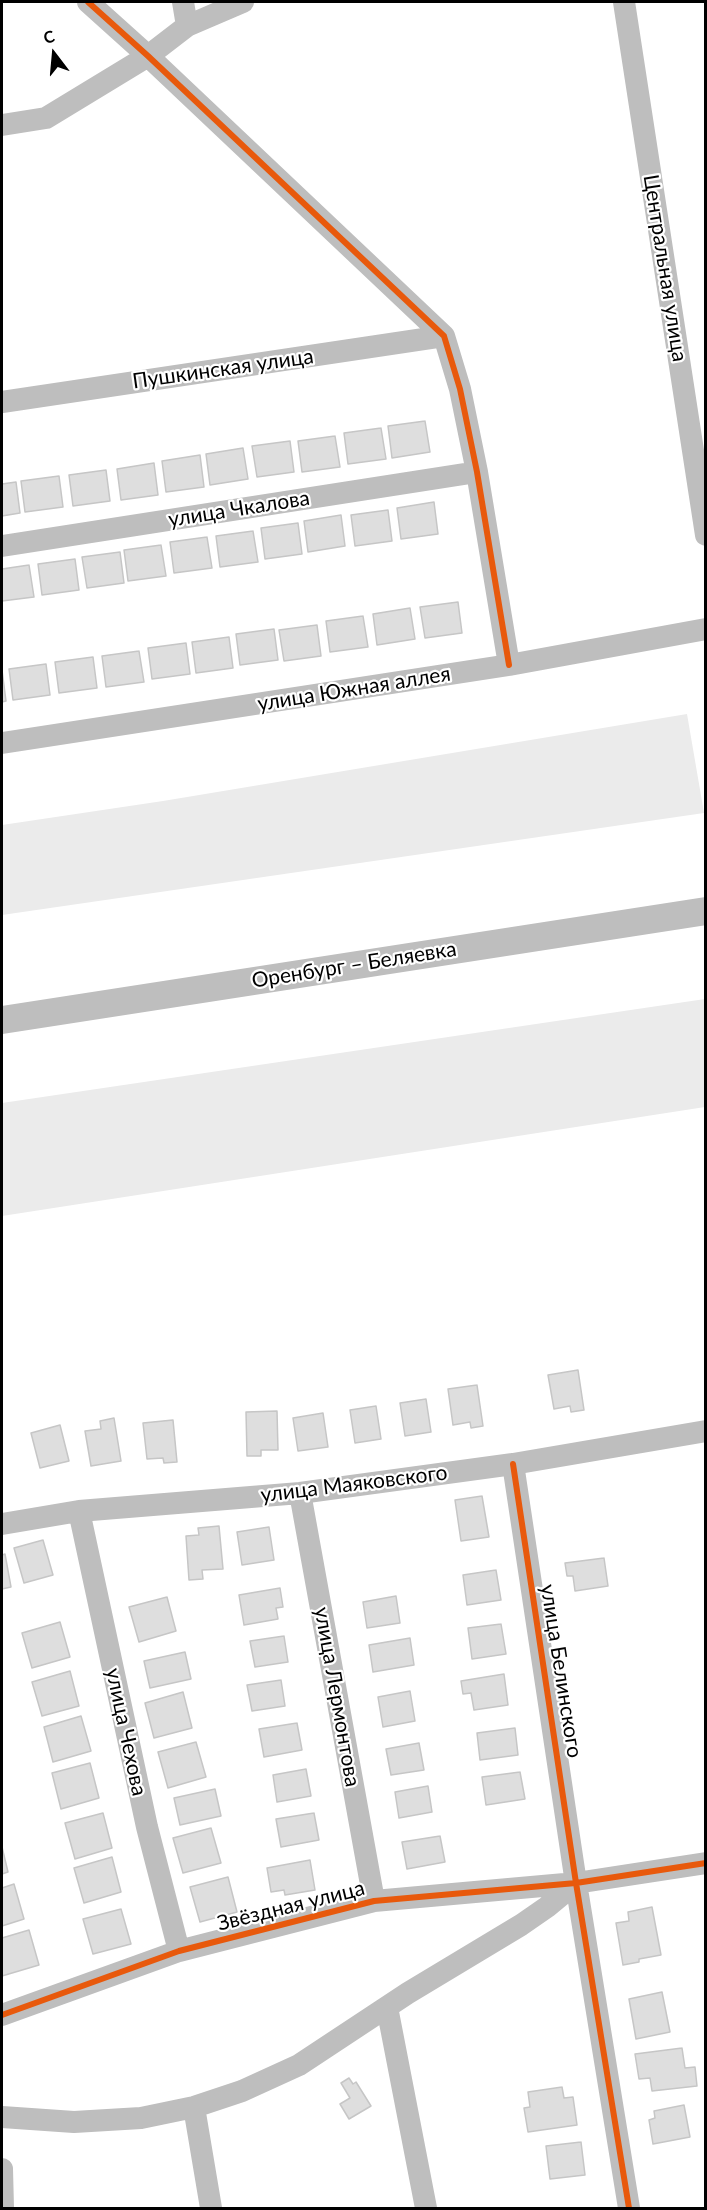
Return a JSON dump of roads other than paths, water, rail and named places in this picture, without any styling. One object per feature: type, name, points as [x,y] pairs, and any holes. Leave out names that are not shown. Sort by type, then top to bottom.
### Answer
[{"type":"main road","name":"Оренбург – Беляевка","points":[[2,1020],[705,911]]},
{"type":"street","points":[[88,2],[444,336],[460,389],[477,472],[509,665]]},
{"type":"street","points":[[183,2],[187,26]]},
{"type":"street","points":[[2,125],[46,118],[148,56],[187,26],[243,2]]},
{"type":"street","name":"Центральная улица","points":[[624,2],[705,535]]},
{"type":"street","name":"Пушкинская улица","points":[[2,402],[444,336]]},
{"type":"street","name":"улица Чкалова","points":[[2,546],[477,472]]},
{"type":"street","name":"улица Южная аллея","points":[[2,742],[509,665],[705,629]]},
{"type":"street","name":"улица Маяковского","points":[[2,1524],[79,1511],[300,1493],[513,1464],[705,1431]]},
{"type":"street","name":"улица Белинского","points":[[513,1464],[576,1884],[629,2208]]},
{"type":"street","name":"улица Лермонтова","points":[[300,1493],[374,1901]]},
{"type":"street","name":"улица Чехова","points":[[79,1511],[147,1827],[179,1951]]},
{"type":"street","name":"Звёздная улица","points":[[2,2015],[179,1951],[374,1901],[576,1884],[705,1863]]},
{"type":"street","points":[[2,2117],[93,2121],[141,2118],[194,2108],[242,2091],[299,2065],[387,2007],[521,1925],[576,1884]]},
{"type":"street","points":[[387,2007],[426,2208]]},
{"type":"street","points":[[194,2108],[211,2208]]},
{"type":"street","points":[[2,2169],[3,2208]]}]
